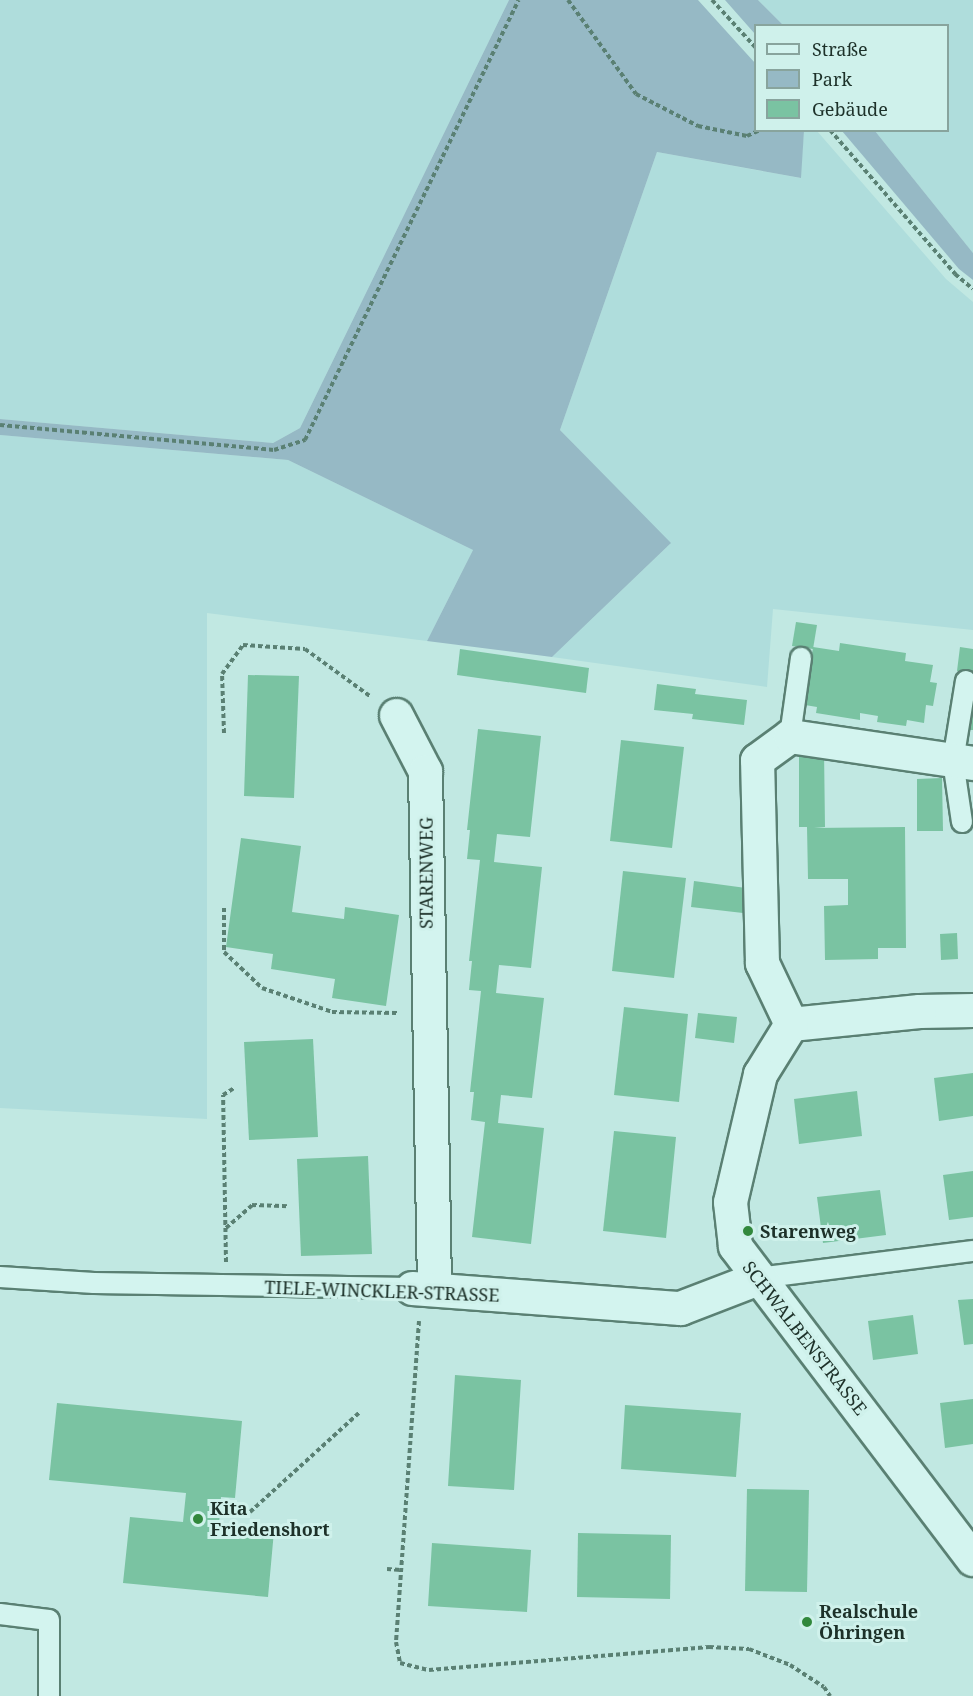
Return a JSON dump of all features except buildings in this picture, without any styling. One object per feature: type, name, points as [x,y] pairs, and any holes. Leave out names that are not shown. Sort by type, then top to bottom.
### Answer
[{"type":"street","name":"STARENWEG","points":[[396,715],[425,771],[428,1013],[423,1289]]},
{"type":"street","points":[[963,762],[790,736],[758,760],[762,963],[791,1024],[919,1011],[973,1011]]},
{"type":"street","name":"SCHWALBENSTRASSE","points":[[791,1024],[760,1074],[730,1202],[735,1246],[973,1559]]},
{"type":"street","name":"TIELE-WINCKLER-STRASSE","points":[[423,1289],[680,1308],[758,1278]]},
{"type":"lane","points":[[790,736],[801,658]]},
{"type":"lane","points":[[962,822],[966,681]]},
{"type":"lane","points":[[758,1278],[973,1251]]},
{"type":"lane","name":"TIELE-WINCKLER-STRASSE","points":[[0,1277],[94,1284],[423,1289]]},
{"type":"lane","points":[[0,1614],[49,1620],[49,1696]]},
{"type":"path","points":[[0,425],[274,450],[305,440],[519,0]]},
{"type":"path","points":[[568,0],[636,94],[698,126],[747,136],[756,132]]},
{"type":"path","points":[[712,0],[754,46]]},
{"type":"path","points":[[832,132],[955,274],[973,289]]},
{"type":"path","points":[[224,733],[222,674],[243,645],[305,649],[396,715]]},
{"type":"path","points":[[224,908],[224,952],[231,962],[262,988],[332,1012],[428,1013]]},
{"type":"path","points":[[226,1286],[223,1095],[234,1088]]},
{"type":"path","points":[[225,1229],[252,1205],[289,1206]]},
{"type":"path","points":[[423,1289],[419,1317],[396,1642],[400,1663],[429,1670],[710,1647],[749,1649],[790,1665],[824,1687],[830,1696]]},
{"type":"path","points":[[227,1509],[250,1512],[360,1412]]},
{"type":"path","points":[[387,1569],[401,1570]]},
{"type":"shaded area","points":[[0,0],[509,0],[300,428],[273,443],[0,419]]},
{"type":"shaded area","points":[[758,0],[973,0],[973,253],[876,132],[949,132],[949,24],[782,24]]},
{"type":"shaded area","points":[[804,132],[818,132],[946,279],[973,302],[973,630],[773,609],[767,687],[552,657],[670,544],[560,430],[657,152],[800,178]]},
{"type":"shaded area","points":[[0,435],[288,460],[473,550],[427,641],[207,613],[207,1119],[0,1108]]},
{"type":"green space","points":[[509,0],[698,0],[754,62],[754,132],[804,132],[801,178],[657,152],[560,430],[671,543],[552,657],[427,641],[473,550],[288,460],[0,435],[0,419],[273,443],[300,428]]},
{"type":"green space","points":[[725,0],[758,0],[782,24],[754,24],[754,33]]},
{"type":"green space","points":[[843,132],[876,132],[973,253],[973,280],[959,269]]},
{"type":"place","name":"Starenweg","points":[[748,1231]]},
{"type":"place","name":"Kita Friedenshort","points":[[198,1519]]},
{"type":"place","name":"Realschule Öhringen","points":[[807,1622]]}]
